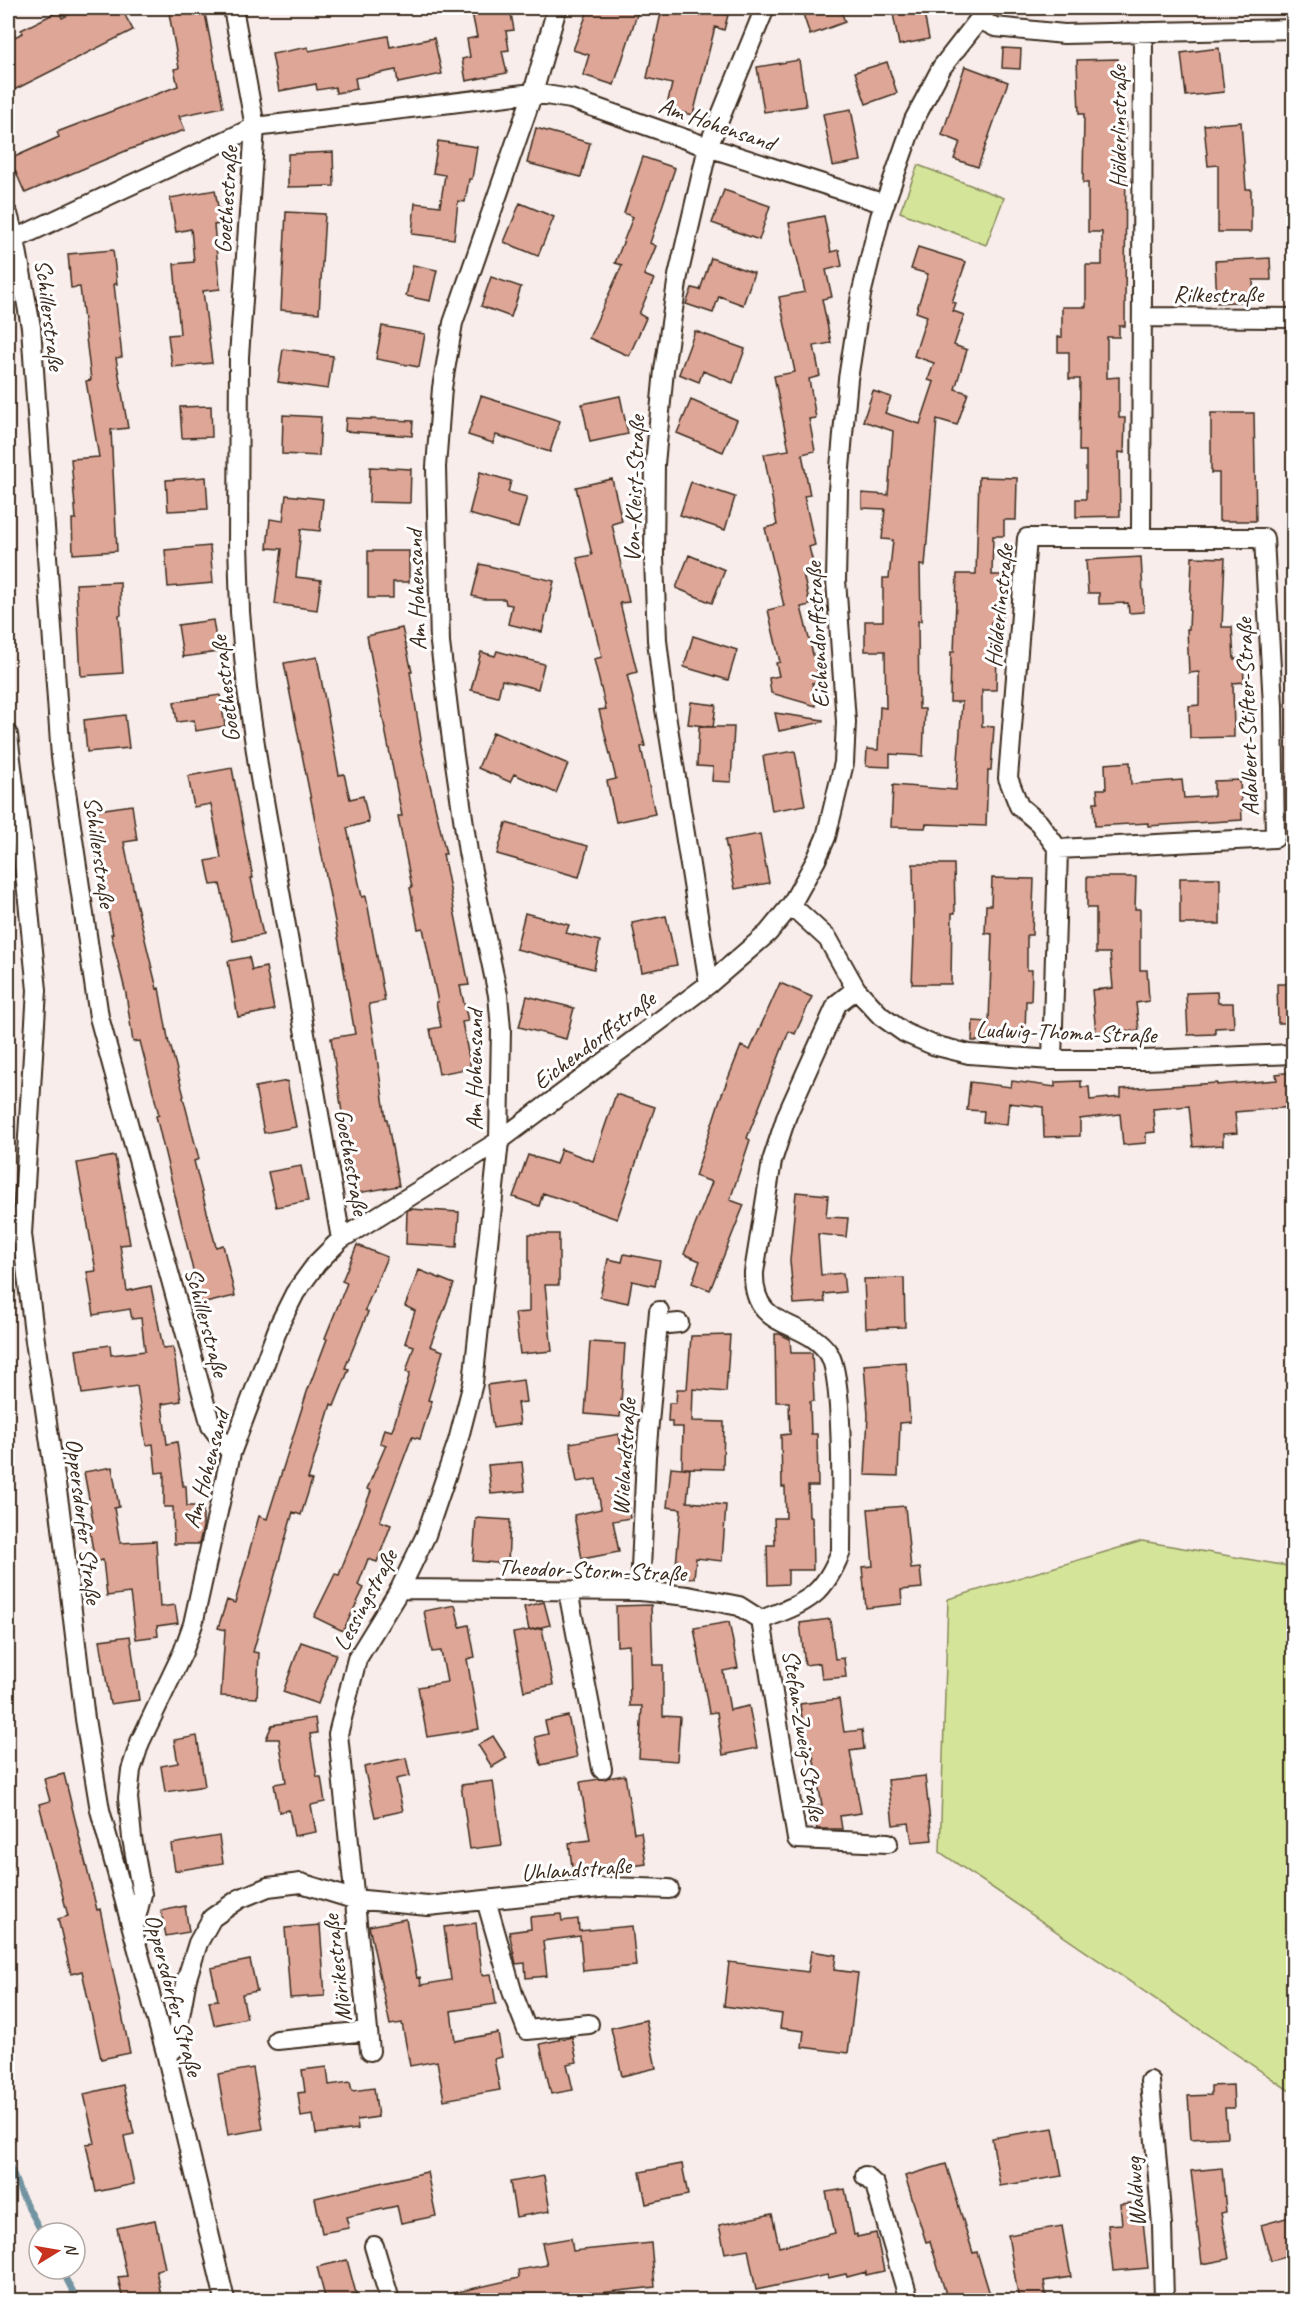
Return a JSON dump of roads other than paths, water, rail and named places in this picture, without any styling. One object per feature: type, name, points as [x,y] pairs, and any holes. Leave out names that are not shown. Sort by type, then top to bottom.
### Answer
[{"type":"street","name":"Goethestraße","points":[[233,8],[255,127],[239,357],[240,612],[247,689],[260,772],[341,1239]]},
{"type":"street","name":"Am Hohensand","points":[[133,1930],[142,1894],[132,1838],[128,1798],[131,1770],[140,1742],[183,1652],[193,1624],[231,1453],[279,1323],[295,1293],[317,1263],[341,1239],[499,1141],[501,1029],[498,995],[468,852],[451,738],[440,643],[436,467],[442,387],[453,323],[533,93],[557,8]]},
{"type":"street","name":"Von-Kleist-Straße","points":[[709,984],[664,710],[657,640],[654,558],[655,464],[664,369],[678,276],[708,147],[765,8]]},
{"type":"street","name":"Hölderlinstraße","points":[[983,13],[996,27],[1064,34],[1293,29]]},
{"type":"street","name":"Eichendorffstraße","points":[[499,1141],[709,984],[768,933],[791,905],[826,837],[844,763],[846,722],[836,580],[838,490],[848,379],[861,295],[885,204],[914,120],[942,67],[983,13]]},
{"type":"street","name":"Hölderlinstraße","points":[[1058,849],[1039,823],[1019,806],[1008,778],[1027,537],[1141,537],[1143,32]]},
{"type":"street","name":"Goethestraße","points":[[255,127],[533,93]]},
{"type":"street","name":"Am Hohensand","points":[[533,93],[571,99],[708,147],[885,204]]},
{"type":"street","name":"Schillerstraße","points":[[15,239],[255,127]]},
{"type":"street","name":"Schillerstraße","points":[[8,214],[15,239],[31,327],[61,757],[99,1017],[211,1426],[231,1453]]},
{"type":"street","name":"Rilkestraße","points":[[1142,317],[1293,318]]},
{"type":"street","name":"Adalbert-Stifter-Straße","points":[[1058,849],[1275,838],[1273,706],[1264,538],[1141,537]]},
{"type":"street","name":"Oppersdorfer Straße","points":[[8,735],[37,990],[22,1234],[91,1764],[100,1810],[166,2053],[225,2301]]},
{"type":"street","points":[[1052,1060],[1058,849]]},
{"type":"street","name":"Ludwig-Thoma-Straße","points":[[791,905],[828,939],[856,989],[880,1016],[905,1033],[933,1045],[969,1054],[1052,1060],[1145,1060],[1293,1054]]},
{"type":"street","points":[[761,1620],[793,1607],[820,1591],[834,1571],[841,1551],[839,1420],[836,1375],[830,1355],[818,1341],[773,1317],[760,1305],[753,1290],[772,1161],[778,1143],[837,1004],[856,989]]},
{"type":"street","name":"Lessingstraße","points":[[353,1899],[338,1734],[357,1659],[400,1589],[426,1535],[458,1441],[472,1383],[499,1141]]},
{"type":"street","name":"Wielandstraße","points":[[640,1592],[646,1456],[658,1318],[680,1323]]},
{"type":"street","name":"Theodor-Storm-Straße","points":[[400,1589],[640,1592],[688,1596],[739,1606],[761,1620]]},
{"type":"street","points":[[568,1591],[602,1769]]},
{"type":"street","name":"Stefan-Zweig-Straße","points":[[761,1620],[797,1839],[888,1843]]},
{"type":"street","points":[[166,2053],[174,2049],[187,1978],[198,1942],[212,1918],[239,1899],[268,1887],[301,1883],[353,1899]]},
{"type":"street","name":"Uhlandstraße","points":[[353,1899],[428,1906],[609,1887],[669,1889]]},
{"type":"street","name":"Mörikestraße","points":[[353,1899],[370,2051]]},
{"type":"street","points":[[486,1900],[513,1994],[527,2030],[589,2024]]},
{"type":"street","name":"Mörikestraße","points":[[277,2040],[368,2031]]},
{"type":"street","name":"Waldweg","points":[[1150,2080],[1162,2225],[1164,2301]]},
{"type":"street","points":[[865,2176],[875,2185],[909,2301]]},
{"type":"street","points":[[374,2246],[390,2301]]},
{"type":"waterway","points":[[8,2160],[21,2194],[36,2221]]},
{"type":"waterway","points":[[67,2281],[77,2300]]}]
